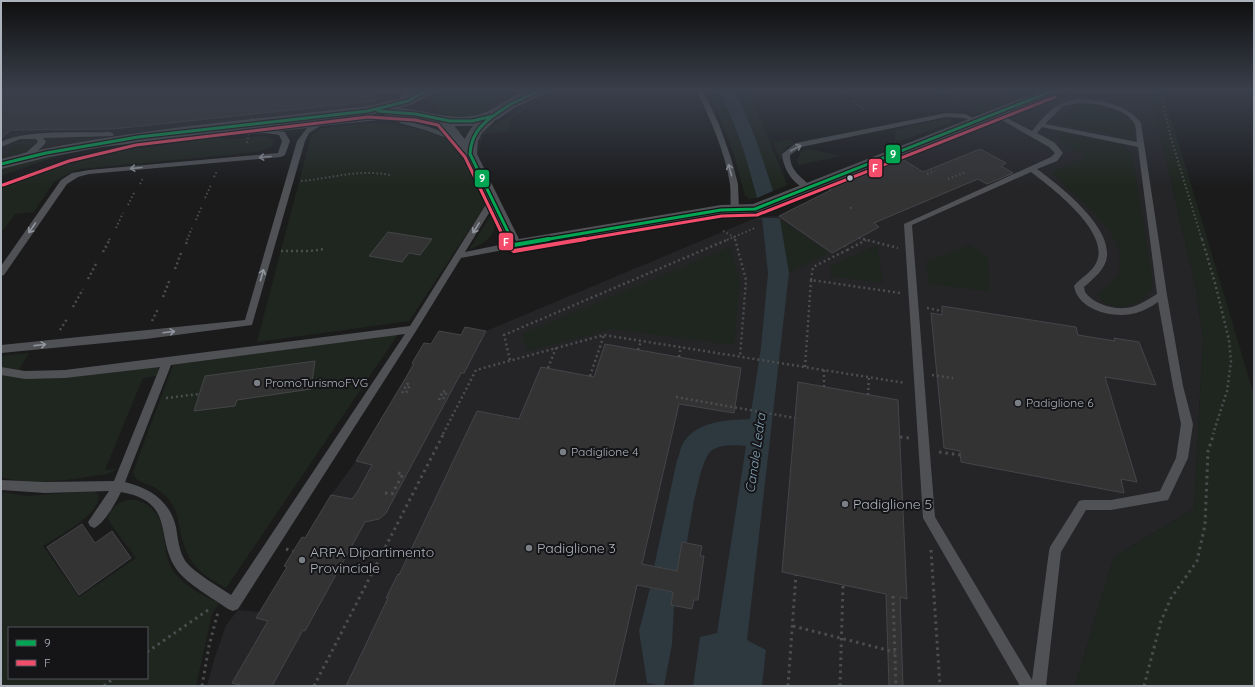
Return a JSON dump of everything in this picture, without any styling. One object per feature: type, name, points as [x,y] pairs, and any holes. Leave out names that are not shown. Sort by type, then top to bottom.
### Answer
[{"type":"street","points":[[1,164],[70,147],[189,132],[286,123]]},
{"type":"street","points":[[442,123],[459,139],[470,154],[514,245],[680,216],[735,208],[755,209],[807,187],[972,123]]},
{"type":"street","points":[[470,154],[470,145],[475,131],[485,123]]},
{"type":"street","points":[[1,179],[67,155],[135,138]]},
{"type":"lane","points":[[189,132],[221,135],[327,123]]},
{"type":"lane","points":[[409,123],[459,139]]},
{"type":"lane","points":[[715,123],[733,182],[735,208]]},
{"type":"lane","points":[[807,187],[793,176],[786,162],[786,154],[799,145],[910,123]]},
{"type":"lane","points":[[1012,123],[1052,145],[1059,153],[1054,159],[908,224],[929,518],[1028,686]]},
{"type":"lane","points":[[1039,686],[1056,551],[1082,505],[1111,505],[1164,496],[1182,458],[1187,424],[1178,386],[1162,295],[1140,127],[1138,123]]},
{"type":"lane","points":[[1,349],[249,323],[303,135],[313,127],[322,124]]},
{"type":"lane","points":[[1033,134],[1041,125],[1142,145]]},
{"type":"lane","points":[[254,131],[270,131],[282,134],[286,141],[281,155]]},
{"type":"lane","points":[[1,145],[14,139],[31,136],[110,134]]},
{"type":"lane","points":[[1,164],[30,152],[38,147],[42,142],[42,139],[31,136]]},
{"type":"lane","points":[[1,274],[64,182],[75,175],[89,172],[297,154]]},
{"type":"lane","points":[[1032,169],[1050,182],[1078,210],[1097,232],[1102,241],[1103,256],[1099,266],[1093,275],[1079,286],[1079,293],[1083,297],[1102,308],[1112,311],[1128,311],[1136,310],[1162,295]]},
{"type":"lane","points":[[1,485],[19,488],[118,486],[135,490],[148,496],[159,505],[168,524],[175,554],[180,565],[186,571],[233,604],[413,329],[492,200]]},
{"type":"lane","points":[[458,256],[514,245]]},
{"type":"lane","points":[[1,371],[25,375],[65,374],[413,329]]},
{"type":"lane","points":[[94,522],[109,503],[118,486],[167,362]]},
{"type":"path","points":[[247,144],[251,123]]},
{"type":"path","points":[[1144,686],[1161,621],[1171,598],[1197,561],[1205,525],[1208,451],[1227,392],[1231,362],[1229,340],[1215,283],[1168,123]]},
{"type":"path","points":[[927,174],[935,171]]},
{"type":"path","points":[[289,182],[325,179],[356,172],[378,172],[390,175]]},
{"type":"path","points":[[948,179],[966,172]]},
{"type":"path","points":[[205,198],[211,185]]},
{"type":"path","points":[[128,205],[135,191]]},
{"type":"path","points":[[196,220],[202,206]]},
{"type":"path","points":[[850,208],[854,207]]},
{"type":"path","points":[[116,228],[124,213]]},
{"type":"path","points":[[186,244],[192,228]]},
{"type":"path","points":[[510,360],[504,335],[755,228]]},
{"type":"path","points":[[723,231],[734,237],[746,280],[740,357]]},
{"type":"path","points":[[103,252],[111,237]]},
{"type":"path","points":[[859,238],[910,251]]},
{"type":"path","points":[[805,367],[813,267],[867,240]]},
{"type":"path","points":[[845,246],[847,250]]},
{"type":"path","points":[[269,252],[310,251],[325,248]]},
{"type":"path","points":[[175,269],[181,253]]},
{"type":"path","points":[[88,279],[97,262]]},
{"type":"path","points":[[163,297],[170,279]]},
{"type":"path","points":[[811,280],[913,294]]},
{"type":"path","points":[[73,307],[83,289]]},
{"type":"path","points":[[152,322],[158,309]]},
{"type":"path","points":[[314,686],[476,370],[604,335],[920,385]]},
{"type":"path","points":[[590,376],[604,335]]},
{"type":"path","points":[[638,350],[641,341]]},
{"type":"path","points":[[679,357],[681,347]]},
{"type":"path","points":[[548,368],[556,348]]},
{"type":"path","points":[[824,370],[824,387]]},
{"type":"path","points":[[918,373],[953,378]]},
{"type":"path","points":[[868,377],[868,394]]},
{"type":"path","points":[[402,393],[407,384],[410,385],[406,393]]},
{"type":"path","points":[[152,400],[199,394]]},
{"type":"path","points":[[676,398],[795,418]]},
{"type":"path","points":[[924,450],[960,456]]},
{"type":"path","points":[[385,493],[392,494],[403,474],[398,473]]},
{"type":"path","points":[[931,548],[940,686]]},
{"type":"path","points":[[788,686],[796,575]]},
{"type":"path","points":[[840,686],[843,585]]},
{"type":"path","points":[[893,596],[896,686]]},
{"type":"path","points":[[148,651],[226,598]]},
{"type":"path","points":[[793,626],[894,652]]},
{"type":"path","points":[[104,686],[113,679]]},
{"type":"shaded area","points":[[1,123],[255,123],[1,160]]},
{"type":"shaded area","points":[[372,123],[406,126],[443,137],[460,151],[487,203],[409,321],[257,342],[311,136],[323,128]]},
{"type":"shaded area","points":[[498,123],[509,123],[511,130],[482,135],[480,151],[479,137],[493,125]]},
{"type":"shaded area","points":[[722,123],[734,123],[757,198],[748,199],[747,196],[745,196]]},
{"type":"shaded area","points":[[750,123],[762,123],[787,184],[784,187],[773,191]]},
{"type":"shaded area","points":[[925,123],[950,123],[894,143],[896,130]]},
{"type":"shaded area","points":[[992,123],[1157,123],[1196,288],[1203,339],[1194,509],[1114,557],[1075,686],[207,686],[226,625],[238,610],[260,612],[287,567],[284,566],[302,537],[305,537],[331,495],[356,461],[404,381],[412,363],[424,343],[431,344],[439,331],[461,335],[465,327],[486,331],[758,217],[779,216],[825,193],[829,189]]},
{"type":"shaded area","points":[[1133,123],[1135,128],[1133,135],[1127,137],[1064,124]]},
{"type":"shaded area","points":[[1157,123],[1173,123],[1254,395],[1254,686],[1075,686],[1114,557],[1194,509],[1203,339],[1196,288]]},
{"type":"shaded area","points":[[1062,133],[1122,145],[1132,153],[1153,283],[1149,293],[1142,300],[1133,305],[1123,307],[1114,306],[1106,304],[1100,299],[1099,292],[1114,281],[1119,272],[1120,254],[1115,240],[1106,227],[1093,212],[1053,174],[1053,172],[1084,158],[1084,156],[1060,140],[1058,137]]},
{"type":"shaded area","points":[[265,136],[274,140],[273,145],[258,152],[80,169],[54,182],[34,212],[15,214],[1,233],[1,184],[56,164],[106,153],[212,138],[233,139]]},
{"type":"shaded area","points":[[790,139],[795,144],[784,150],[781,161],[773,143]]},
{"type":"shaded area","points":[[26,144],[32,146],[27,152],[1,160],[1,156],[8,154],[11,146]]},
{"type":"shaded area","points":[[94,146],[40,162],[1,176],[1,167]]},
{"type":"shaded area","points":[[810,149],[841,156],[799,165],[797,161],[801,151]]},
{"type":"shaded area","points":[[492,213],[494,227],[490,237],[486,241],[469,250]]},
{"type":"shaded area","points":[[780,219],[829,253],[789,273]]},
{"type":"shaded area","points":[[877,245],[883,283],[830,276],[831,266]]},
{"type":"shaded area","points":[[969,245],[988,256],[989,291],[929,284],[926,262]]},
{"type":"shaded area","points":[[730,247],[740,280],[734,345],[612,329],[528,351],[522,334]]},
{"type":"shaded area","points":[[399,333],[226,588],[201,572],[190,559],[186,551],[176,513],[172,504],[154,487],[139,481],[134,476],[133,472],[173,365]]},
{"type":"shaded area","points":[[29,353],[18,372],[1,369],[1,356]]},
{"type":"shaded area","points":[[161,365],[157,376],[143,378],[105,470],[117,469],[108,474],[68,480],[41,482],[14,480],[1,477],[1,374]]},
{"type":"shaded area","points":[[95,491],[99,496],[97,504],[85,518],[77,525],[43,546],[79,597],[136,558],[110,523],[108,518],[116,505],[126,500],[137,500],[152,508],[162,525],[169,563],[174,572],[183,582],[201,594],[219,603],[212,614],[196,686],[1,686],[1,492],[28,496]]},
{"type":"water","points":[[734,123],[749,123],[761,153],[773,191],[757,198]]},
{"type":"water","name":"Canale Ledra","points":[[762,218],[780,219],[789,273],[747,640],[766,650],[762,686],[693,686],[700,637],[717,633],[746,446],[722,446],[713,449],[710,452],[702,469],[687,542],[682,542],[677,571],[654,567],[677,460],[682,445],[688,437],[703,426],[721,421],[750,419],[761,347],[768,273]]},
{"type":"water","points":[[650,588],[673,592],[671,604],[674,605],[672,644],[664,686],[647,683],[639,631]]},
{"type":"building","points":[[1,123],[169,123],[113,129],[11,130],[1,138]]},
{"type":"building","points":[[980,149],[1006,163],[1001,166],[1013,173],[987,184],[978,179],[874,223],[879,227],[832,253],[779,216],[831,190],[829,189],[904,160],[923,172]]},
{"type":"building","points":[[388,232],[432,239],[420,255],[409,253],[402,262],[369,256]]},
{"type":"building","name":"Padiglione 6","points":[[942,306],[1076,327],[1078,335],[1115,341],[1114,338],[1139,342],[1156,385],[1105,377],[1137,482],[1121,479],[1124,493],[961,462],[960,451],[944,448],[931,313],[942,315]]},
{"type":"building","points":[[465,327],[486,331],[464,373],[461,373],[386,513],[379,519],[365,522],[305,631],[303,630],[272,686],[244,686],[232,683],[268,621],[256,618],[287,567],[284,566],[302,537],[305,538],[331,495],[352,499],[358,491],[372,465],[356,461],[414,364],[412,363],[424,343],[431,344],[439,331],[461,335]]},
{"type":"building","points":[[605,344],[741,368],[734,413],[679,404],[642,564],[677,571],[682,542],[702,546],[700,556],[704,556],[698,600],[694,600],[692,609],[671,605],[673,592],[637,585],[614,686],[346,686],[388,598],[386,598],[398,574],[399,575],[477,411],[519,419],[541,367],[594,377]]},
{"type":"building","name":"PromoTurismoFVG","points":[[315,361],[311,389],[237,400],[235,406],[194,411],[205,376]]},
{"type":"building","name":"Padiglione 5","points":[[798,382],[898,400],[907,599],[900,597],[903,686],[889,686],[886,594],[782,572]]},
{"type":"building","points":[[82,524],[95,543],[112,531],[131,558],[79,595],[47,547]]},
{"type":"transit line","name":"9","points":[[1,164],[46,153],[138,137],[257,123]]},
{"type":"transit line","name":"F","points":[[3,185],[69,161],[136,145],[318,123]]},
{"type":"transit line","name":"F","points":[[429,123],[438,125],[465,157],[509,248],[514,251],[722,216],[757,215],[989,123]]},
{"type":"transit line","name":"9","points":[[485,123],[476,132],[470,148],[470,154],[514,245]]},
{"type":"transit line","name":"9","points":[[514,245],[721,210],[755,209],[971,123]]},
{"type":"place","name":"PromoTurismoFVG","points":[[257,383]]},
{"type":"place","name":"Padiglione 6","points":[[1018,403]]},
{"type":"place","name":"Padiglione 4","points":[[563,452]]},
{"type":"place","name":"Padiglione 5","points":[[845,504]]},
{"type":"place","name":"Padiglione 3","points":[[529,548]]},
{"type":"place","name":"ARPA Dipartimento Provinciale","points":[[302,560]]}]
